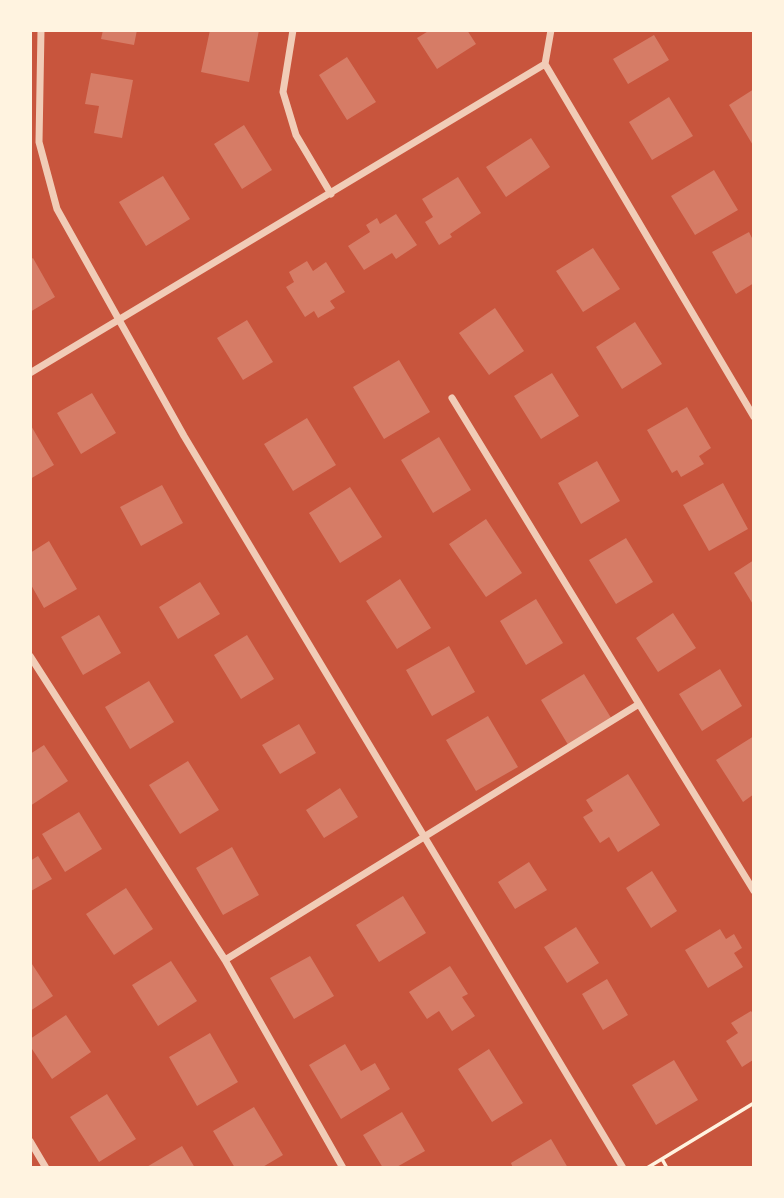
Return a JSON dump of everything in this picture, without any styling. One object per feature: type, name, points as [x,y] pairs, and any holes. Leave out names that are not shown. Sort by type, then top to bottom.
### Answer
[{"type":"street","points":[[41,30],[39,142],[57,209],[184,436],[623,1168]]},
{"type":"street","points":[[293,30],[283,92],[296,135],[331,194]]},
{"type":"street","points":[[551,30],[545,64],[754,417]]},
{"type":"street","points":[[30,373],[545,64]]},
{"type":"street","points":[[452,398],[754,891]]},
{"type":"street","points":[[30,656],[225,960],[343,1168]]},
{"type":"street","points":[[225,960],[639,704]]},
{"type":"street","points":[[30,1141],[46,1168]]},
{"type":"path","points":[[647,1168],[753,1106]]},
{"type":"path","points":[[662,1160],[667,1168]]},
{"type":"building","points":[[103,30],[137,30],[134,45],[101,39]]},
{"type":"building","points":[[210,30],[259,30],[249,82],[201,72]]},
{"type":"building","points":[[430,30],[467,30],[476,44],[437,69],[417,38]]},
{"type":"building","points":[[654,35],[669,60],[628,84],[613,59]]},
{"type":"building","points":[[347,57],[376,102],[347,120],[319,75]]},
{"type":"building","points":[[91,73],[133,80],[122,138],[94,133],[99,106],[85,104]]},
{"type":"building","points":[[754,89],[754,147],[729,105]]},
{"type":"building","points":[[669,97],[693,136],[652,160],[629,122]]},
{"type":"building","points":[[244,125],[272,170],[242,189],[214,144]]},
{"type":"building","points":[[531,138],[550,167],[506,197],[486,167]]},
{"type":"building","points":[[714,170],[738,210],[695,235],[671,196]]},
{"type":"building","points":[[163,176],[190,219],[146,246],[119,202]]},
{"type":"building","points":[[458,177],[481,213],[439,245],[425,222],[433,217],[422,199]]},
{"type":"building","points":[[396,214],[417,245],[396,259],[392,253],[364,270],[348,246],[370,232],[366,225],[377,218],[380,224]]},
{"type":"building","points":[[749,232],[754,242],[754,283],[736,294],[712,252]]},
{"type":"building","points":[[593,248],[620,289],[583,312],[556,271]]},
{"type":"building","points":[[33,258],[55,297],[30,312],[30,260]]},
{"type":"building","points":[[307,261],[313,271],[326,262],[345,292],[330,301],[335,308],[318,318],[314,311],[305,317],[286,287],[294,282],[289,272]]},
{"type":"building","points":[[495,308],[524,351],[489,375],[459,333]]},
{"type":"building","points":[[247,320],[273,362],[243,380],[217,338]]},
{"type":"building","points":[[635,322],[662,364],[622,389],[596,347]]},
{"type":"building","points":[[399,360],[430,412],[384,439],[353,387]]},
{"type":"building","points":[[552,373],[579,416],[541,439],[514,396]]},
{"type":"building","points":[[92,393],[116,433],[81,454],[57,413]]},
{"type":"building","points":[[687,407],[711,448],[699,456],[704,464],[681,477],[677,470],[672,473],[647,430]]},
{"type":"building","points":[[307,418],[336,465],[293,491],[264,444]]},
{"type":"building","points":[[30,424],[54,465],[30,479]]},
{"type":"building","points":[[439,437],[471,490],[433,513],[401,460]]},
{"type":"building","points":[[597,461],[620,501],[581,524],[558,483]]},
{"type":"building","points":[[723,483],[748,529],[709,551],[683,505]]},
{"type":"building","points":[[162,485],[183,523],[141,546],[120,507]]},
{"type":"building","points":[[350,487],[382,537],[340,563],[309,513]]},
{"type":"building","points":[[486,519],[522,573],[486,597],[449,544]]},
{"type":"building","points":[[626,538],[653,582],[616,604],[589,560]]},
{"type":"building","points":[[49,541],[77,589],[44,608],[30,583],[30,553]]},
{"type":"building","points":[[754,560],[754,606],[734,573]]},
{"type":"building","points":[[400,579],[431,628],[397,649],[366,601]]},
{"type":"building","points":[[200,582],[220,614],[178,639],[159,607]]},
{"type":"building","points":[[536,599],[563,643],[526,665],[500,621]]},
{"type":"building","points":[[673,613],[696,648],[658,672],[636,638]]},
{"type":"building","points":[[99,615],[121,653],[83,675],[61,637]]},
{"type":"building","points":[[247,635],[274,679],[241,699],[214,655]]},
{"type":"building","points":[[449,646],[475,692],[432,716],[406,670]]},
{"type":"building","points":[[720,669],[742,706],[702,731],[679,694]]},
{"type":"building","points":[[584,674],[613,721],[570,748],[541,700]]},
{"type":"building","points":[[149,681],[174,722],[130,749],[105,707]]},
{"type":"building","points":[[488,716],[518,767],[476,791],[446,740]]},
{"type":"building","points":[[299,724],[316,753],[280,774],[262,745]]},
{"type":"building","points":[[754,736],[754,794],[743,802],[716,760]]},
{"type":"building","points":[[44,745],[68,781],[30,806],[30,754]]},
{"type":"building","points":[[188,761],[219,810],[180,834],[149,785]]},
{"type":"building","points":[[628,774],[660,825],[618,852],[609,837],[600,843],[583,817],[593,811],[586,800]]},
{"type":"building","points":[[340,788],[358,817],[324,838],[306,810]]},
{"type":"building","points":[[79,812],[102,849],[65,872],[42,834]]},
{"type":"building","points":[[232,847],[259,895],[223,915],[196,868]]},
{"type":"building","points":[[38,856],[52,879],[31,891],[30,861]]},
{"type":"building","points":[[529,862],[547,890],[515,909],[498,882]]},
{"type":"building","points":[[652,871],[677,911],[651,928],[626,888]]},
{"type":"building","points":[[126,888],[153,929],[114,955],[86,914]]},
{"type":"building","points":[[403,896],[426,933],[379,962],[356,925]]},
{"type":"building","points":[[576,927],[599,963],[567,983],[544,947]]},
{"type":"building","points":[[720,929],[726,939],[734,934],[742,948],[734,953],[743,967],[708,988],[685,950]]},
{"type":"building","points":[[310,956],[334,996],[294,1019],[270,978]]},
{"type":"building","points":[[30,961],[53,996],[30,1011]]},
{"type":"building","points":[[171,961],[197,1001],[158,1026],[132,985]]},
{"type":"building","points":[[450,966],[468,994],[462,997],[475,1016],[452,1031],[439,1011],[427,1019],[409,992]]},
{"type":"building","points":[[607,979],[628,1015],[603,1030],[582,994]]},
{"type":"building","points":[[751,1011],[754,1015],[754,1063],[753,1060],[742,1067],[726,1041],[738,1033],[731,1023]]},
{"type":"building","points":[[66,1015],[91,1052],[52,1079],[30,1046],[30,1039]]},
{"type":"building","points":[[210,1033],[238,1082],[197,1106],[169,1057]]},
{"type":"building","points":[[345,1044],[361,1071],[375,1063],[390,1089],[341,1119],[309,1065]]},
{"type":"building","points":[[489,1049],[523,1103],[492,1122],[458,1069]]},
{"type":"building","points":[[674,1060],[698,1100],[656,1125],[632,1085]]},
{"type":"building","points":[[107,1094],[136,1139],[99,1162],[70,1117]]},
{"type":"building","points":[[254,1107],[283,1155],[261,1168],[235,1168],[213,1131]]},
{"type":"building","points":[[402,1112],[425,1151],[395,1168],[383,1168],[363,1135]]},
{"type":"building","points":[[551,1139],[568,1168],[513,1168],[511,1163]]},
{"type":"building","points":[[182,1146],[195,1168],[145,1168]]}]
